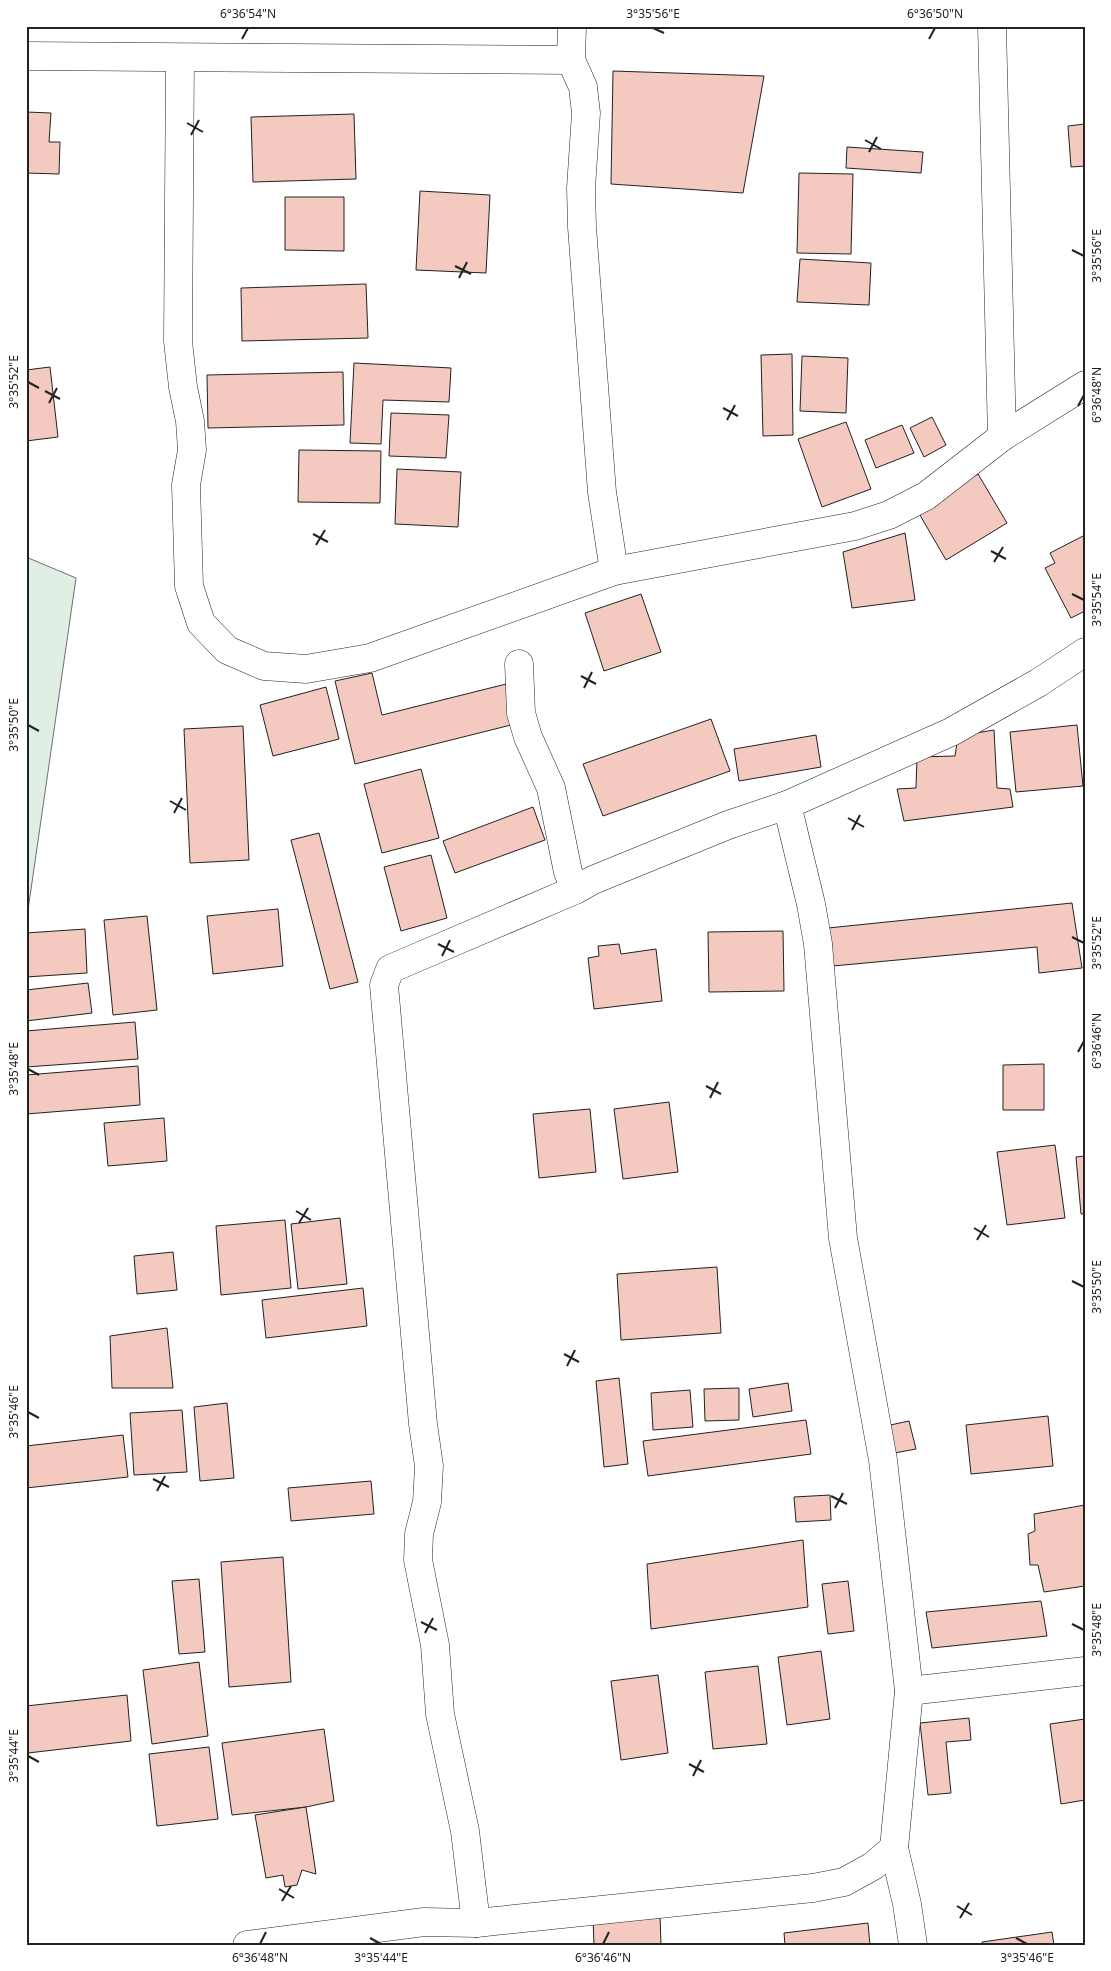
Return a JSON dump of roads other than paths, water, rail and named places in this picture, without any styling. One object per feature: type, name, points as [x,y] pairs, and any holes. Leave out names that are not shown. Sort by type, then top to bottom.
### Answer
[{"type":"street","points":[[572,26],[571,60],[583,87],[586,113],[581,188],[582,227],[602,492],[614,571]]},
{"type":"street","points":[[992,26],[1002,437]]},
{"type":"street","points":[[26,56],[571,60]]},
{"type":"street","points":[[180,58],[178,341],[183,387],[190,420],[192,450],[186,485],[189,586],[201,623],[227,650],[264,666],[306,669],[370,658],[614,571],[855,526],[889,515],[926,496],[1002,437],[1085,385]]},
{"type":"street","points":[[476,1923],[466,1831],[440,1714],[435,1645],[418,1560],[419,1534],[426,1502],[429,1466],[423,1424],[384,985],[390,969],[575,890],[593,880],[728,825],[787,805],[951,732],[1038,683],[1085,652]]},
{"type":"street","points":[[519,664],[520,713],[528,737],[551,788],[568,872],[575,890]]},
{"type":"street","points":[[787,805],[811,904],[818,944],[843,1238],[883,1460],[909,1691],[894,1848],[907,1904],[913,1945]]},
{"type":"street","points":[[909,1691],[1085,1671]]},
{"type":"street","points":[[247,1945],[424,1922],[476,1923],[821,1886],[844,1882],[873,1866],[894,1848]]}]
